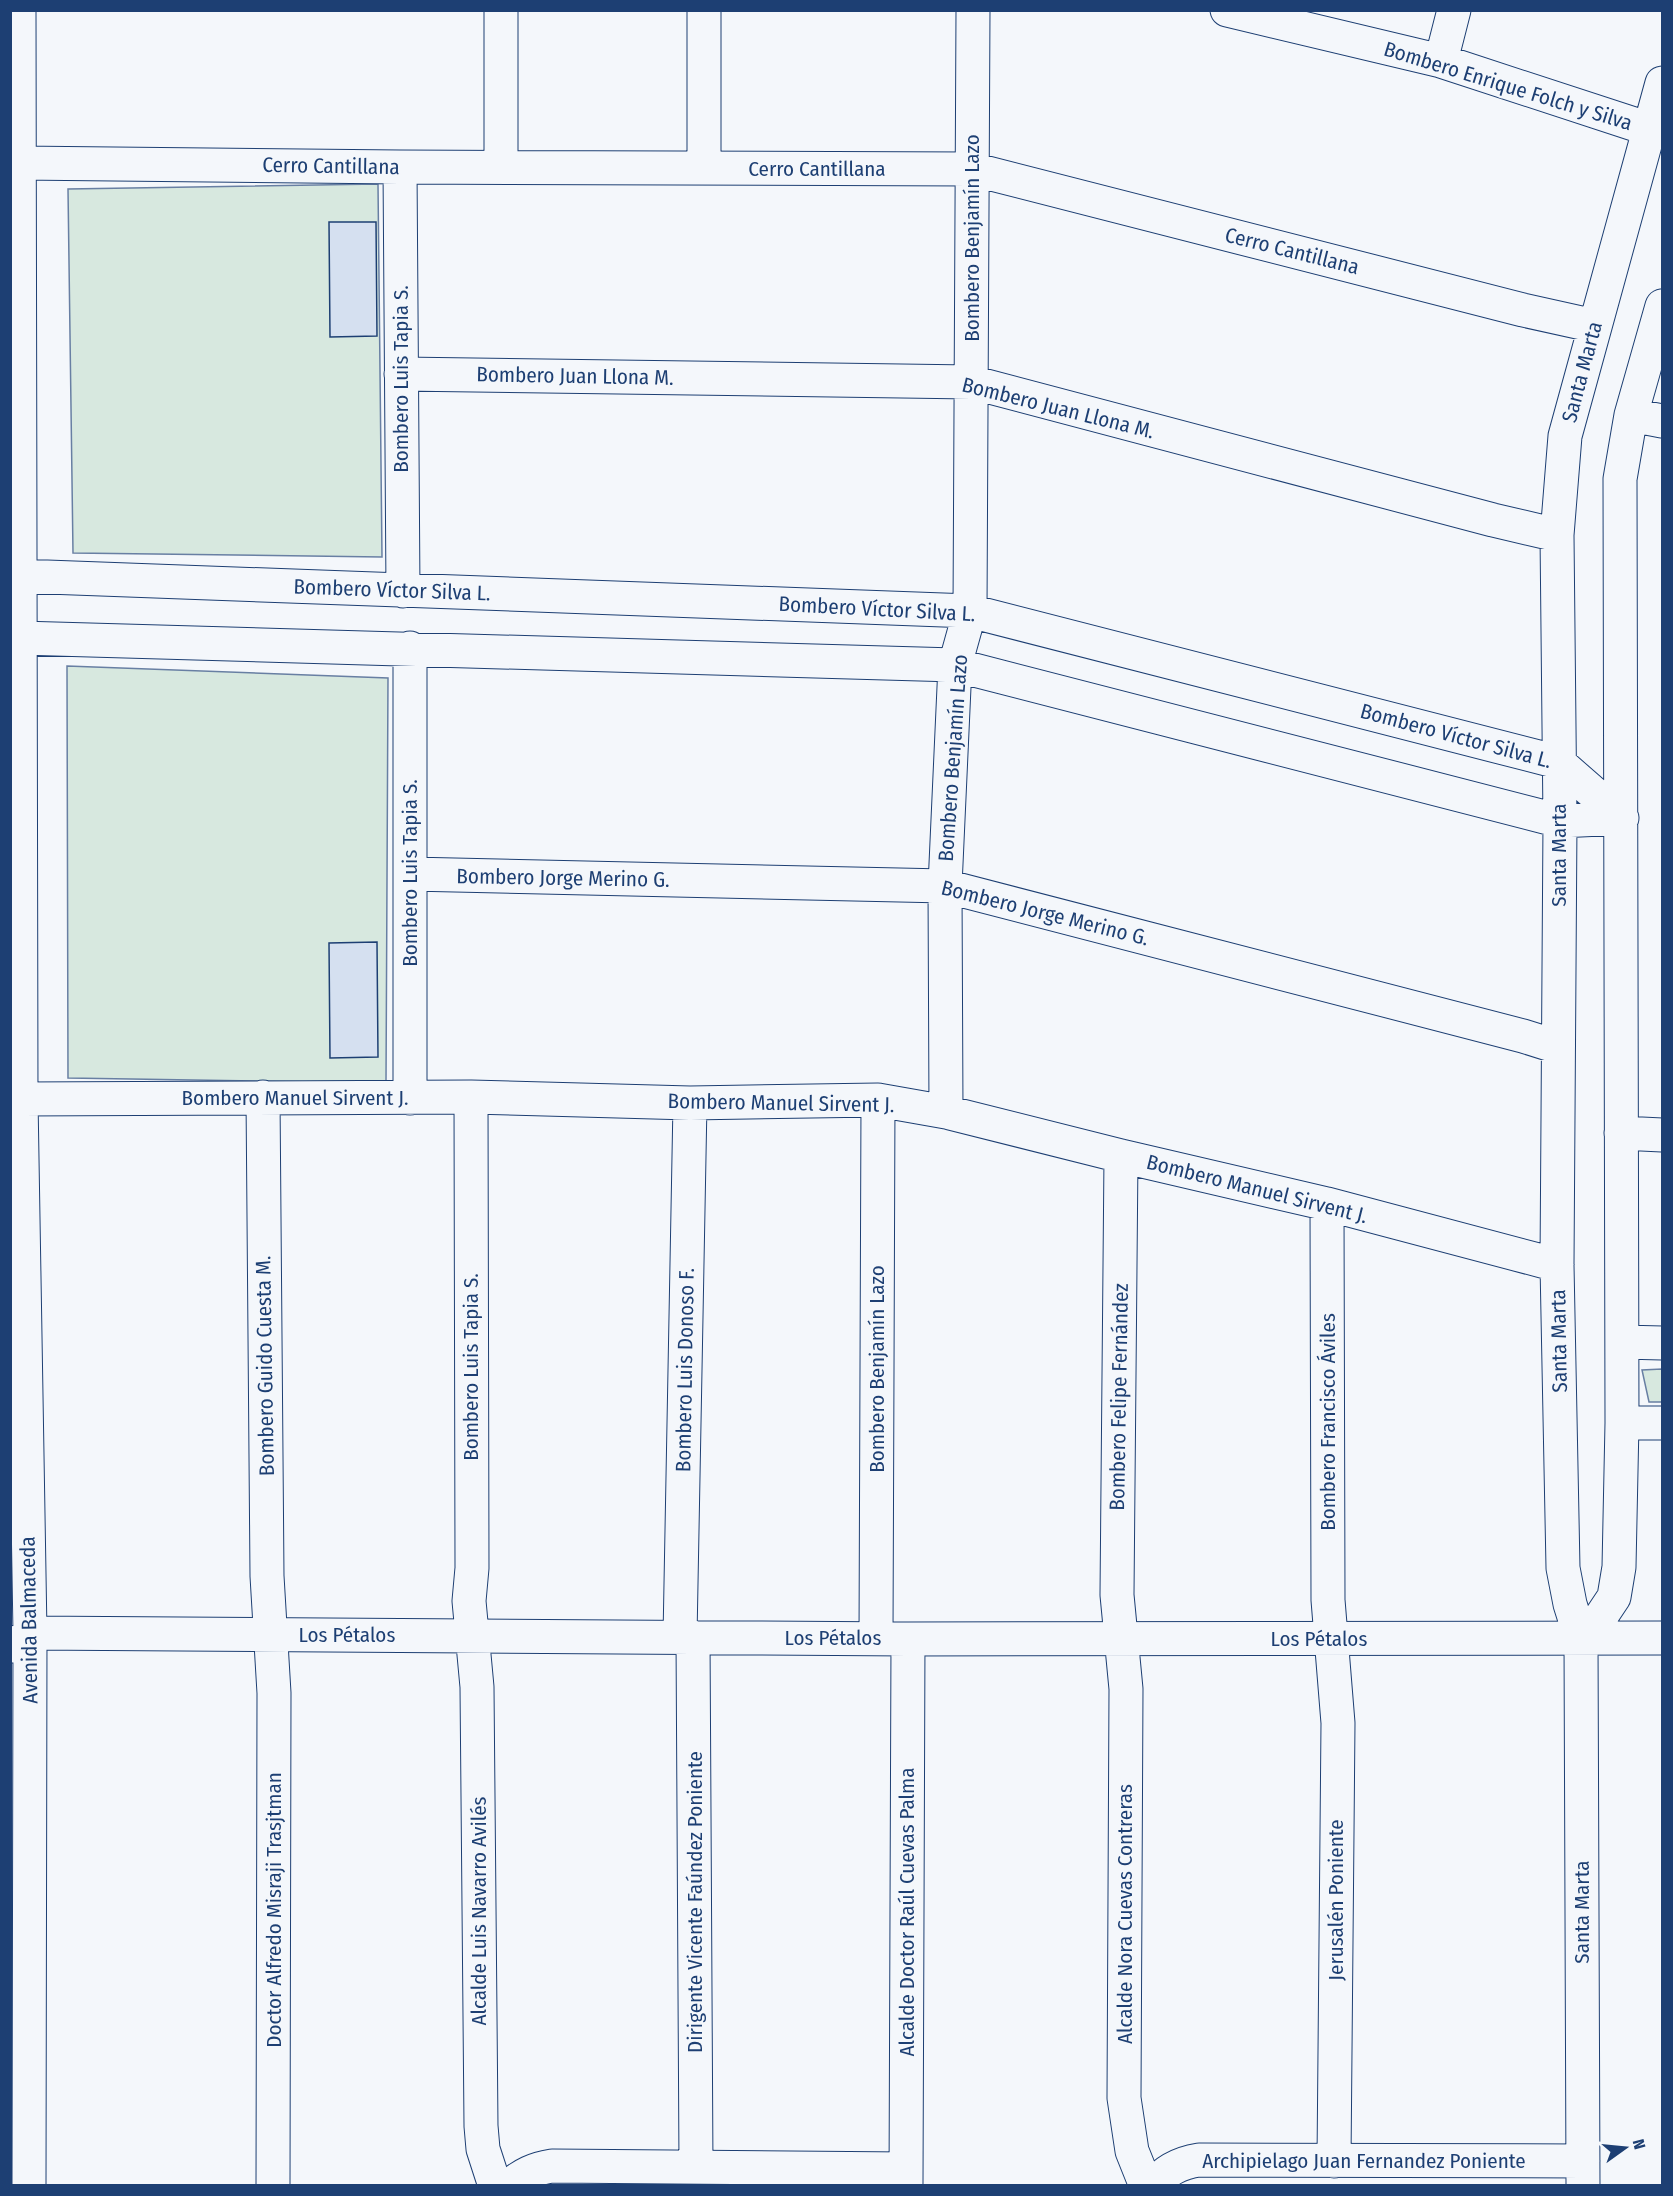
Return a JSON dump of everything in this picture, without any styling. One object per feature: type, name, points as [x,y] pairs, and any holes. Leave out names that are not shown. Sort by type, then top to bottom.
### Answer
[{"type":"street","name":"Avenida Balmaceda","points":[[19,10],[19,163],[15,253],[20,576],[20,1641],[29,2186]]},
{"type":"street","points":[[501,10],[501,167]]},
{"type":"street","points":[[704,10],[704,168]]},
{"type":"street","name":"Bombero Benjamín Lazo","points":[[946,1112],[945,886],[955,665],[970,611],[973,10]]},
{"type":"street","name":"Bombero Enrique Folch y Silva","points":[[1227,10],[1441,61],[1649,129]]},
{"type":"street","points":[[1441,61],[1454,10]]},
{"type":"street","name":"Santa Marta","points":[[1583,2173],[1581,1638],[1570,1604],[1563,1568],[1557,1265],[1560,821],[1557,535],[1565,436],[1662,83]]},
{"type":"street","name":"Cerro Cantillana","points":[[19,163],[972,169],[1523,310],[1595,326]]},
{"type":"street","name":"Bombero Luis Tapia S.","points":[[400,167],[402,591]]},
{"type":"street","points":[[1581,1638],[1602,1615],[1614,1597],[1619,1567],[1622,1422],[1620,479],[1631,415],[1662,306]]},
{"type":"street","name":"Bombero Juan Llona M.","points":[[401,374],[971,382],[1557,535]]},
{"type":"street","points":[[1631,415],[1662,421]]},
{"type":"street","name":"Bombero Víctor Silva L.","points":[[20,576],[970,611],[1558,762],[1622,818]]},
{"type":"street","points":[[20,638],[955,665],[1560,821],[1622,818]]},
{"type":"street","name":"Bombero Luis Tapia S.","points":[[410,648],[410,1098]]},
{"type":"street","name":"Bombero Jorge Merino G.","points":[[410,874],[945,886],[1558,1047]]},
{"type":"street","name":"Bombero Guido Cuesta M.","points":[[263,1097],[267,1576],[271,1634]]},
{"type":"street","name":"Bombero Luis Tapia S.","points":[[471,1097],[472,1568],[469,1601],[472,1635]]},
{"type":"street","name":"Bombero Manuel Sirvent J.","points":[[21,1098],[471,1097],[690,1103],[878,1100],[946,1112],[1327,1204],[1557,1265]]},
{"type":"street","name":"Bombero Benjamín Lazo","points":[[876,1638],[878,1100]]},
{"type":"street","name":"Bombero Luis Donoso F.","points":[[687,1637],[690,1103]]},
{"type":"street","points":[[1621,1133],[1662,1135]]},
{"type":"street","name":"Bombero Felipe Fernández","points":[[1121,1156],[1117,1595],[1121,1639]]},
{"type":"street","name":"Bombero Francisco Áviles","points":[[1327,1204],[1328,1600],[1332,1639]]},
{"type":"street","points":[[1622,1342],[1662,1343]]},
{"type":"street","points":[[1622,1422],[1662,1423]]},
{"type":"street","name":"Los Pétalos","points":[[20,1641],[271,1634],[1121,1639],[1662,1638]]},
{"type":"street","name":"Doctor Alfredo Misraji Trasjtman","points":[[271,1634],[274,1693],[273,2186]]},
{"type":"street","name":"Alcalde Luis Navarro Avilés","points":[[472,1635],[477,1688],[481,2126],[483,2149],[495,2186]]},
{"type":"street","name":"Dirigente Vicente Faúndez Poniente","points":[[687,1637],[696,2167]]},
{"type":"street","name":"Alcalde Doctor Raúl Cuevas Palma","points":[[906,2177],[908,1638]]},
{"type":"street","name":"Alcalde Nora Cuevas Contreras","points":[[1121,1639],[1126,1689],[1124,2098],[1132,2151],[1146,2186]]},
{"type":"street","name":"Jerusalén Poniente","points":[[1332,1639],[1338,1723],[1334,2161]]},
{"type":"street","name":"Archipielago Juan Fernandez Poniente","points":[[1153,2186],[1170,2170],[1184,2163],[1199,2160],[1334,2161],[1583,2173]]},
{"type":"street","points":[[509,2186],[520,2175],[535,2168],[552,2166],[696,2167],[906,2177]]},
{"type":"shaded area","points":[[378,184],[382,557],[73,553],[68,189]]},
{"type":"shaded area","points":[[67,666],[388,678],[386,1083],[68,1078]]},
{"type":"shaded area","points":[[1662,1369],[1662,1402],[1649,1402],[1642,1370]]},
{"type":"building","points":[[329,222],[376,222],[377,336],[330,337]]},
{"type":"building","points":[[377,942],[378,1057],[330,1058],[329,943]]}]
